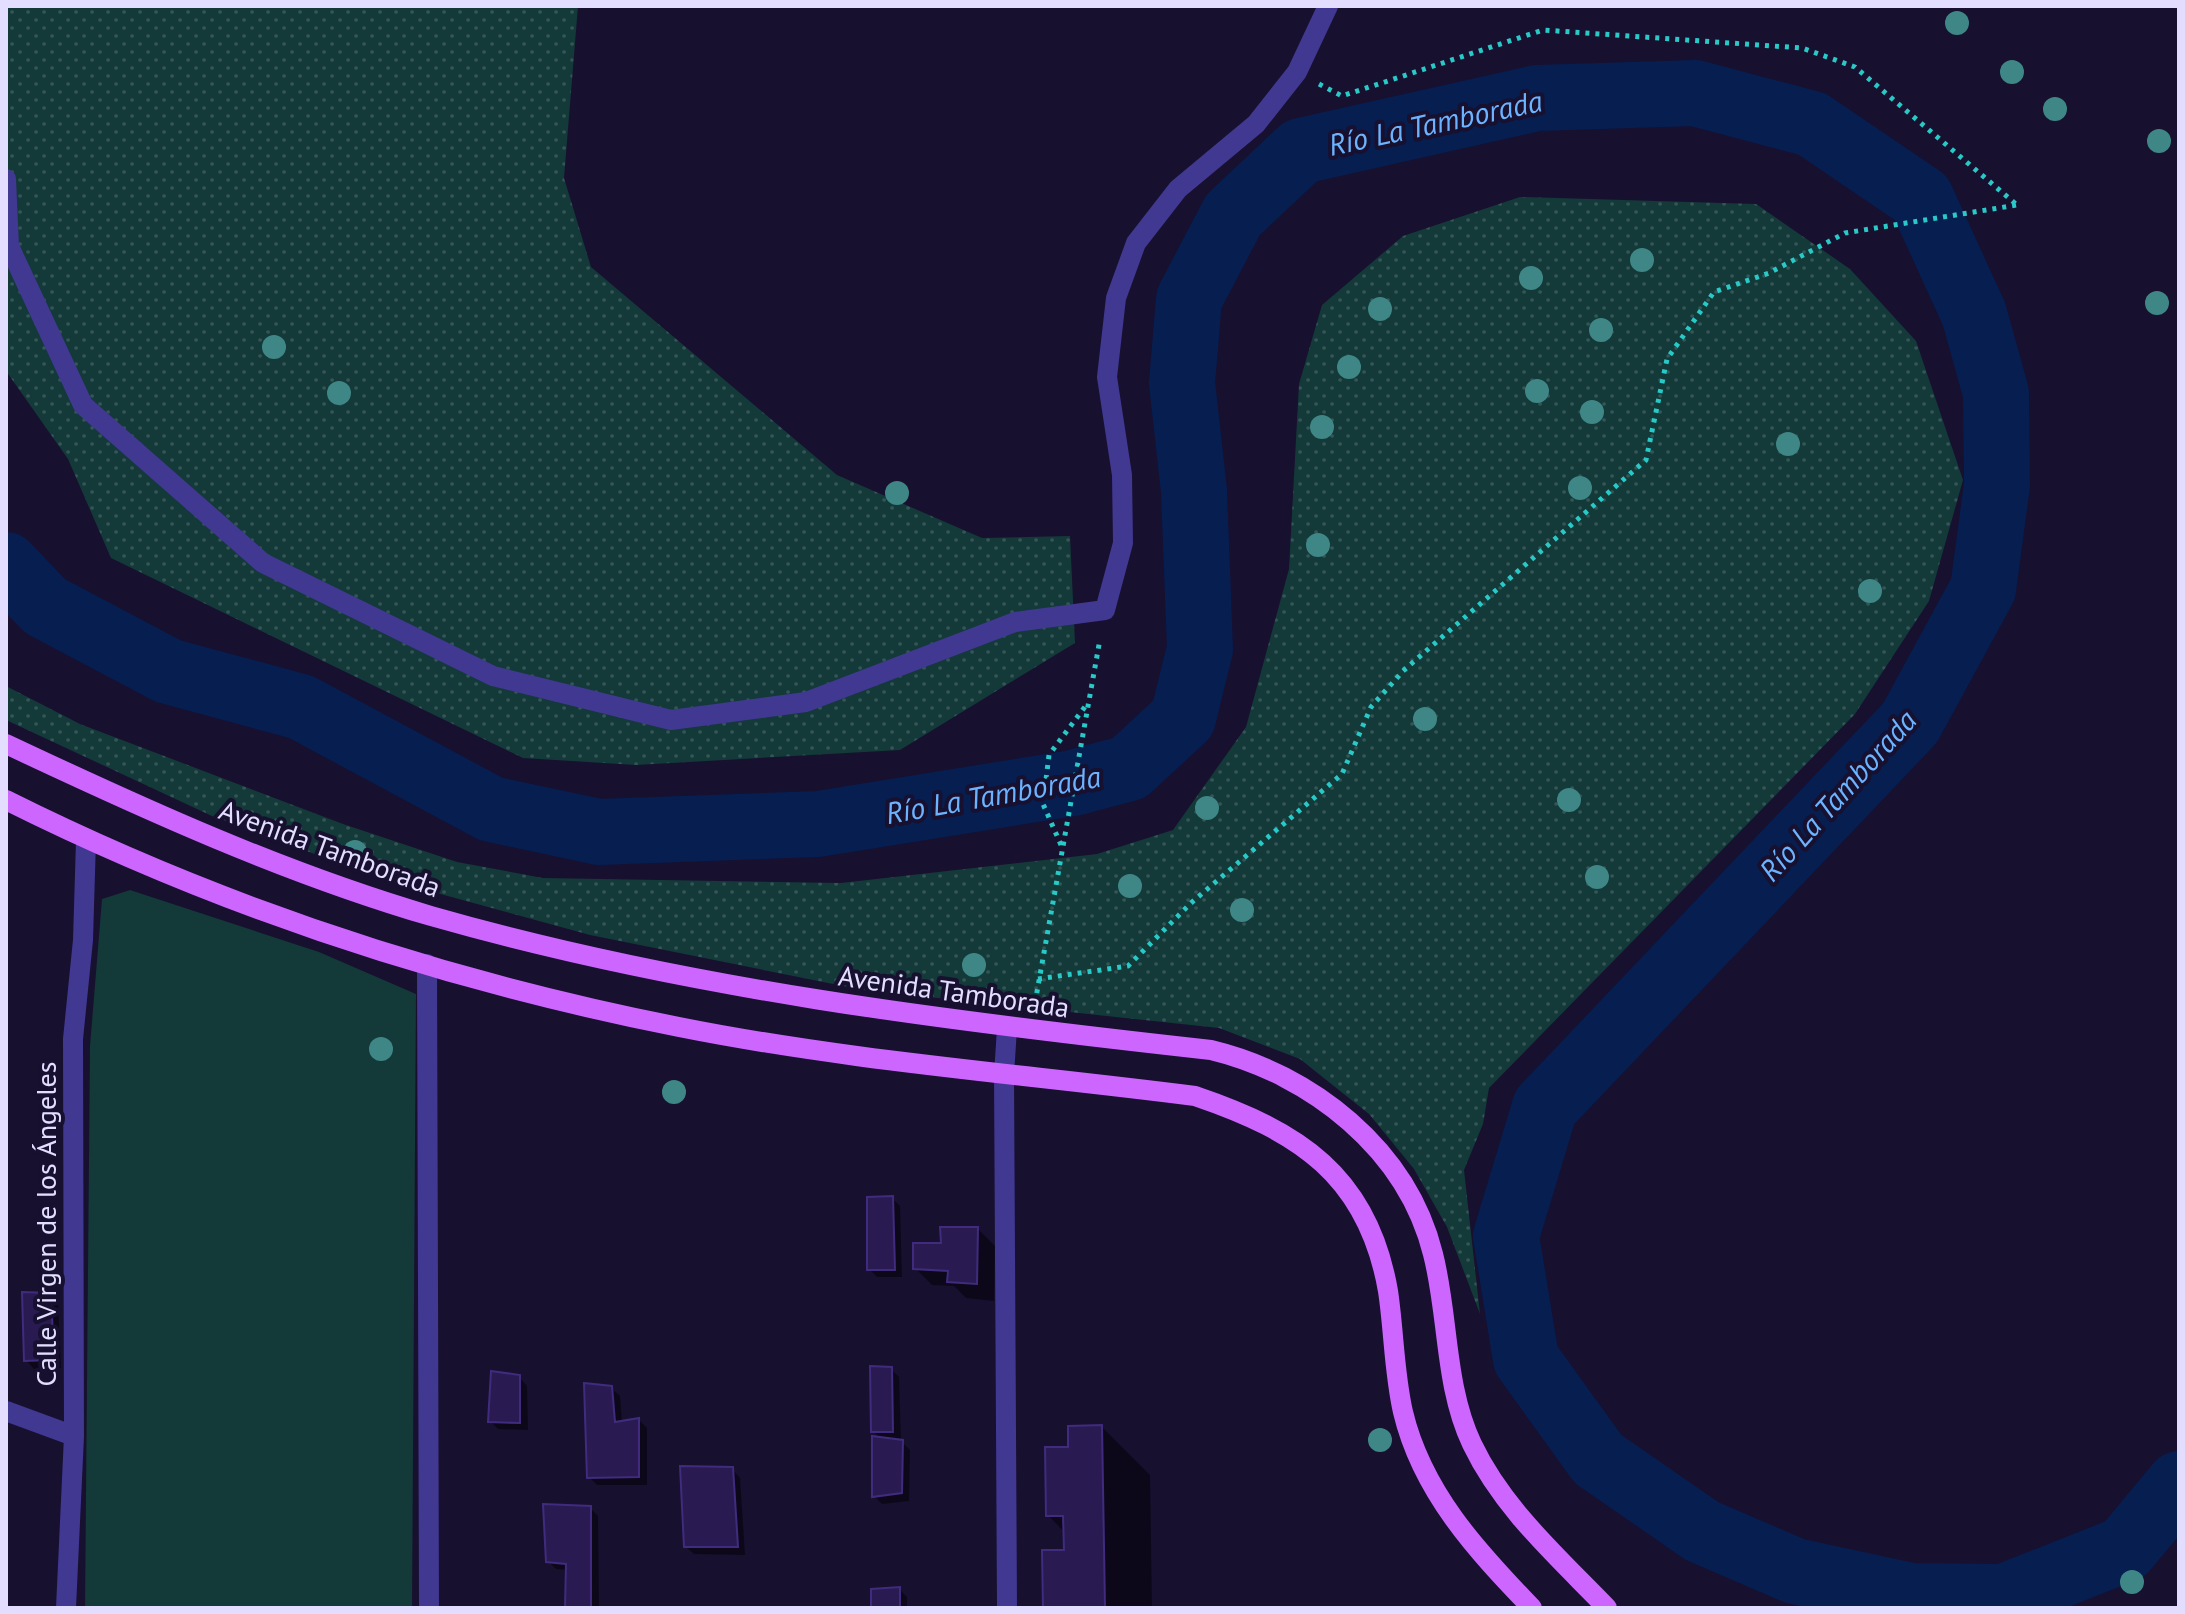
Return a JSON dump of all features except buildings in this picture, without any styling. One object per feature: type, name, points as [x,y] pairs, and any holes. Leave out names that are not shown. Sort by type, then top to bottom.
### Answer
[{"type":"main road","name":"Avenida Tamborada","points":[[6,744],[130,802],[300,872],[429,915],[627,965],[876,1010],[1031,1031],[1211,1050],[1252,1060],[1306,1087],[1370,1139],[1409,1195],[1433,1252],[1456,1396],[1471,1443],[1496,1486],[1532,1530],[1607,1608]]},
{"type":"main road","points":[[6,800],[86,840],[247,904],[509,990],[681,1027],[826,1052],[1195,1096],[1253,1116],[1293,1137],[1327,1164],[1365,1218],[1387,1288],[1403,1413],[1425,1469],[1454,1523],[1532,1608]]},
{"type":"street","points":[[6,179],[9,246],[83,405],[263,563],[493,676],[671,720],[806,702],[1015,622],[1105,610],[1123,543],[1122,475],[1107,377],[1116,298],[1136,243],[1178,189],[1256,124],[1297,72],[1328,6]]},
{"type":"street","name":"Calle Virgen de los Ángeles","points":[[66,1608],[74,1436],[73,1039],[83,940],[86,840]]},
{"type":"street","points":[[427,964],[429,1608]]},
{"type":"street","points":[[1007,1028],[1004,1075],[1007,1608]]},
{"type":"street","points":[[6,1411],[74,1436]]},
{"type":"path","points":[[1038,979],[1128,966],[1191,903],[1342,774],[1371,707],[1403,671],[1646,460],[1667,359],[1714,292],[1769,273],[1845,233],[2017,205],[1855,67],[1802,48],[1543,30],[1342,96],[1297,72]]},
{"type":"path","points":[[1031,1031],[1061,846],[1105,610]]},
{"type":"path","points":[[1061,846],[1043,804],[1049,755],[1088,703]]},
{"type":"green space","points":[[6,6],[578,6],[564,178],[591,267],[837,475],[982,538],[1070,536],[1075,643],[900,750],[636,765],[523,758],[111,558],[68,459],[6,371]]},
{"type":"green space","points":[[1520,197],[1756,204],[1850,269],[1916,341],[1963,480],[1929,601],[1855,714],[1489,1088],[1483,1124],[1464,1170],[1480,1314],[1447,1227],[1414,1169],[1369,1114],[1300,1059],[1219,1028],[863,990],[590,935],[371,875],[212,816],[6,720],[6,686],[80,724],[343,824],[457,862],[543,878],[841,883],[1097,854],[1173,830],[1246,727],[1289,569],[1299,384],[1322,305],[1403,236]]},
{"type":"green space","points":[[130,890],[319,952],[416,994],[412,1608],[85,1608],[90,1046],[102,899]]},
{"type":"waterway","name":"Río La Tamborada","points":[[6,565],[45,606],[168,671],[301,707],[491,809],[599,832],[818,824],[1073,783],[1129,768],[1183,718],[1200,649],[1194,491],[1182,383],[1189,299],[1233,215],[1301,151],[1537,98],[1695,93],[1812,124],[1921,198],[1974,314],[1996,393],[1997,485],[1983,589],[1910,723],[1545,1107],[1506,1236],[1526,1359],[1598,1459],[1702,1531],[1795,1571],[1911,1596],[2004,1597],[2125,1549],[2179,1484]]}]
